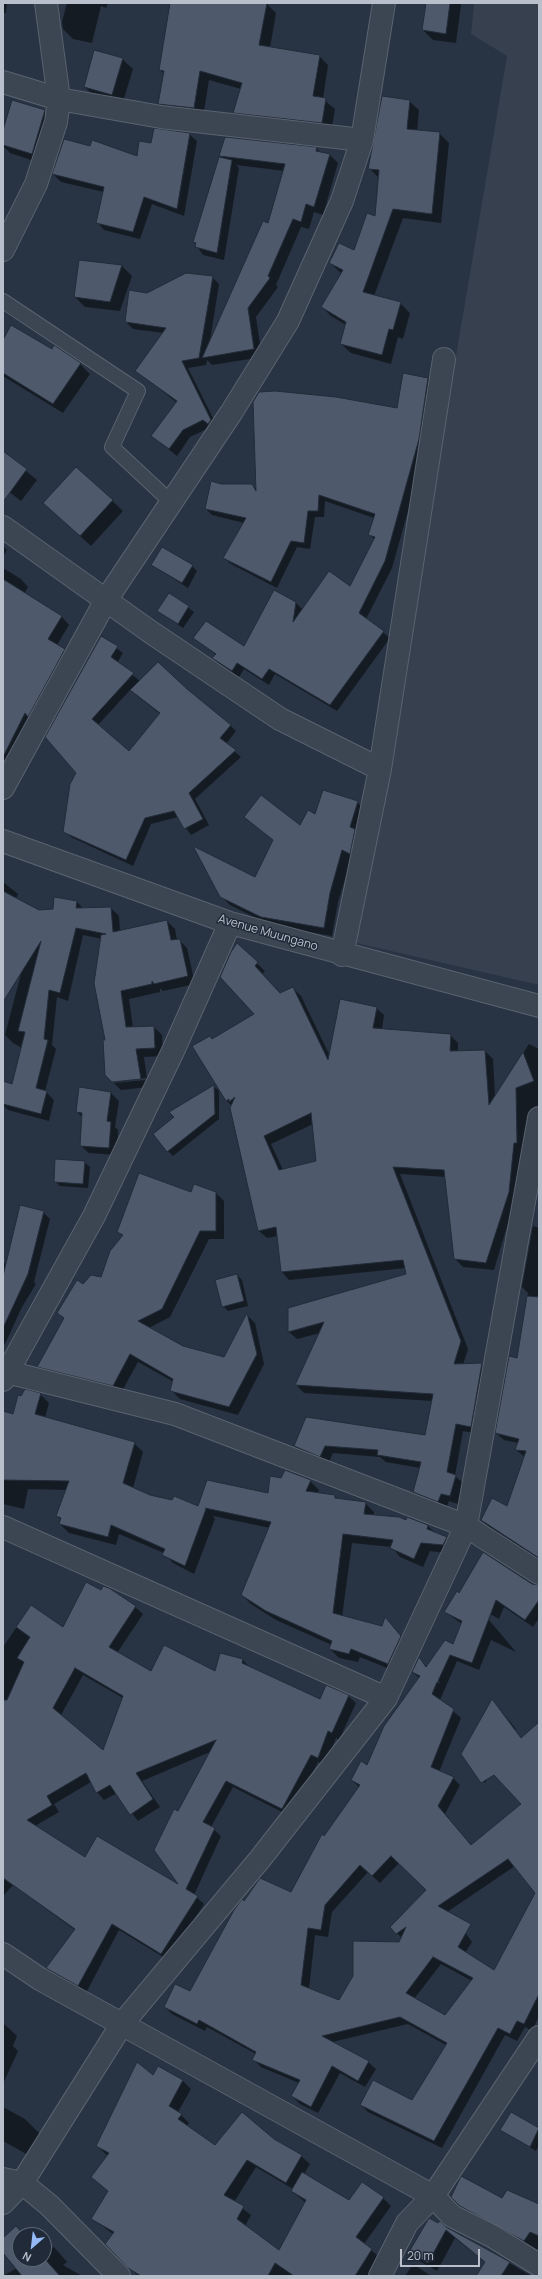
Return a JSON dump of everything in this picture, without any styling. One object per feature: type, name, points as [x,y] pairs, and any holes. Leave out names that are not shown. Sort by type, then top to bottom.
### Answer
[{"type":"street","points":[[3,250],[36,184],[56,122],[59,99],[46,3]]},
{"type":"street","points":[[3,788],[106,600],[232,413],[288,321],[342,201],[362,140],[384,3]]},
{"type":"street","points":[[3,82],[59,99],[161,117],[362,140]]},
{"type":"street","points":[[342,955],[380,769],[444,359]]},
{"type":"street","points":[[3,527],[106,600],[280,719],[380,769]]},
{"type":"street","name":"Avenue Muungano","points":[[3,841],[230,923],[342,955],[539,1006]]},
{"type":"street","points":[[230,923],[174,1051],[94,1216],[4,1374],[175,1414],[466,1526],[539,1573]]},
{"type":"street","points":[[3,2203],[13,2181],[122,2024],[260,1859],[386,1698],[466,1526],[539,1118]]},
{"type":"street","points":[[3,1527],[154,1596],[386,1698]]},
{"type":"street","points":[[3,1954],[40,1980],[433,2196],[452,2216],[492,2236],[539,2265]]},
{"type":"street","points":[[380,2276],[406,2223],[433,2196],[539,2037]]},
{"type":"street","points":[[13,2181],[49,2206],[119,2276]]},
{"type":"lane","points":[[3,301],[138,391],[112,447],[171,502]]},
{"type":"shaded area","points":[[474,3],[539,3],[539,985],[356,943],[507,56],[471,34]]},
{"type":"building","points":[[170,3],[267,3],[259,45],[320,55],[313,96],[326,98],[322,123],[233,113],[242,83],[200,71],[194,108],[158,104],[164,71],[159,70]]},
{"type":"building","points":[[426,3],[450,3],[446,34],[422,30]]},
{"type":"building","points":[[94,50],[123,58],[112,95],[84,87]]},
{"type":"building","points":[[382,96],[410,100],[407,129],[440,132],[432,214],[393,209],[363,292],[401,302],[393,330],[389,329],[382,355],[340,344],[346,322],[321,307],[343,270],[329,263],[339,243],[354,250],[367,213],[375,216],[379,170],[368,169]]},
{"type":"building","points":[[12,100],[45,110],[32,154],[3,145],[3,130]]},
{"type":"building","points":[[154,128],[190,133],[177,209],[144,197],[133,232],[96,223],[104,187],[52,174],[64,139],[90,146],[92,140],[137,156],[139,141],[151,143]]},
{"type":"building","points":[[225,137],[317,147],[316,151],[330,154],[314,207],[306,204],[301,222],[293,219],[268,276],[270,278],[248,308],[254,349],[202,358],[263,221],[268,223],[285,164],[219,156]]},
{"type":"building","points":[[219,157],[232,160],[217,253],[195,247],[196,243],[193,242]]},
{"type":"building","points":[[79,260],[122,265],[110,302],[74,297]]},
{"type":"building","points":[[186,273],[213,276],[199,358],[182,361],[211,420],[208,424],[203,420],[183,430],[169,449],[151,436],[177,401],[135,371],[166,328],[125,322],[129,290],[147,293]]},
{"type":"building","points":[[11,325],[52,349],[54,345],[81,363],[53,404],[3,373],[3,340]]},
{"type":"building","points":[[403,373],[428,378],[419,439],[385,561],[359,613],[384,631],[330,705],[269,669],[262,679],[237,663],[232,671],[212,658],[216,654],[193,638],[206,621],[244,646],[274,590],[296,602],[293,622],[329,571],[350,586],[375,537],[368,535],[375,514],[319,495],[318,511],[308,511],[304,543],[291,541],[271,582],[223,558],[246,518],[205,509],[211,481],[221,484],[252,484],[256,491],[253,402],[259,392],[275,391],[336,397],[397,408]]},
{"type":"building","points":[[3,451],[27,469],[3,502]]},
{"type":"building","points":[[76,467],[113,500],[80,536],[43,503]]},
{"type":"building","points":[[162,547],[193,565],[182,583],[151,565]]},
{"type":"building","points":[[3,579],[62,616],[48,639],[65,649],[28,717],[25,713],[3,757]]},
{"type":"building","points":[[169,593],[189,606],[178,624],[157,611]]},
{"type":"building","points":[[101,636],[118,646],[111,657],[134,673],[92,719],[129,751],[160,713],[130,690],[158,662],[187,689],[231,725],[220,738],[236,750],[189,793],[203,819],[184,829],[174,811],[145,818],[126,860],[63,832],[70,784],[76,773],[45,737]]},
{"type":"building","points":[[323,790],[358,801],[350,827],[355,829],[350,854],[342,850],[330,893],[324,928],[261,917],[220,897],[193,846],[255,877],[273,840],[244,817],[261,795],[300,825],[308,810],[315,814]]},
{"type":"building","points":[[3,891],[39,910],[53,909],[54,897],[77,901],[76,908],[111,907],[113,932],[167,920],[171,940],[180,939],[188,976],[154,984],[152,981],[152,984],[121,991],[126,1027],[154,1026],[155,1048],[136,1049],[141,1079],[112,1082],[105,1075],[103,1040],[105,1040],[94,983],[101,935],[106,934],[76,928],[60,993],[49,990],[44,1039],[48,1040],[36,1088],[47,1091],[41,1114],[3,1104],[3,1081],[12,1084],[25,1032],[18,1031],[41,941],[3,1002]]},
{"type":"building","points":[[237,943],[258,962],[255,966],[280,993],[293,987],[328,1060],[340,999],[377,1007],[373,1028],[451,1034],[450,1051],[485,1050],[489,1105],[523,1052],[534,1081],[516,1088],[517,1143],[514,1143],[509,1192],[486,1263],[454,1259],[444,1170],[393,1167],[461,1341],[454,1364],[482,1363],[471,1427],[456,1424],[447,1472],[456,1475],[450,1496],[441,1494],[438,1502],[413,1492],[421,1462],[377,1455],[378,1450],[325,1446],[320,1457],[294,1446],[306,1417],[425,1435],[433,1394],[295,1385],[324,1322],[288,1332],[288,1308],[406,1274],[403,1260],[281,1272],[276,1227],[258,1231],[230,1108],[235,1097],[229,1102],[229,1099],[226,1101],[192,1046],[210,1036],[212,1039],[254,1014],[220,977],[231,952]],"holes":[[[311,1113],[316,1161],[279,1170],[264,1136]]]},
{"type":"building","points":[[214,1085],[215,1114],[167,1152],[153,1134],[174,1117],[169,1112]]},
{"type":"building","points":[[79,1087],[111,1092],[107,1121],[111,1122],[109,1148],[80,1146],[82,1113],[76,1112]]},
{"type":"building","points":[[55,1159],[85,1161],[83,1184],[54,1182]]},
{"type":"building","points":[[139,1173],[191,1192],[194,1184],[216,1192],[216,1231],[200,1231],[162,1309],[138,1321],[183,1346],[224,1357],[247,1313],[257,1354],[229,1407],[170,1391],[173,1379],[130,1354],[113,1386],[37,1367],[64,1318],[57,1313],[77,1280],[83,1284],[91,1275],[101,1277],[110,1251],[123,1235],[117,1232]]},
{"type":"building","points":[[20,1205],[44,1211],[28,1274],[3,1328],[3,1276]]},
{"type":"building","points":[[237,1274],[244,1301],[222,1307],[215,1280]]},
{"type":"building","points":[[527,1296],[539,1297],[539,1558],[481,1520],[492,1498],[507,1506],[526,1451],[515,1450],[519,1439],[495,1433],[509,1356],[517,1358]]},
{"type":"building","points":[[25,1389],[41,1393],[35,1414],[135,1442],[123,1483],[150,1495],[172,1500],[174,1496],[198,1506],[207,1480],[268,1493],[270,1476],[281,1478],[285,1470],[311,1480],[306,1491],[335,1495],[335,1498],[366,1502],[364,1514],[399,1517],[406,1520],[407,1517],[428,1525],[427,1529],[447,1537],[443,1545],[421,1543],[414,1559],[390,1548],[393,1540],[343,1534],[333,1613],[382,1626],[385,1617],[401,1636],[388,1664],[351,1649],[349,1654],[329,1649],[332,1641],[266,1611],[241,1595],[271,1522],[205,1508],[206,1509],[185,1566],[162,1555],[165,1549],[111,1525],[108,1537],[59,1524],[61,1518],[56,1516],[69,1481],[3,1480],[3,1411],[13,1414],[18,1395],[21,1396]]},
{"type":"building","points":[[483,1552],[532,1584],[539,1585],[539,1600],[525,1620],[496,1600],[472,1663],[450,1655],[438,1681],[440,1683],[437,1682],[432,1694],[454,1709],[431,1767],[454,1777],[438,1806],[471,1845],[521,1804],[494,1775],[481,1783],[461,1754],[492,1699],[521,1738],[539,1722],[539,1994],[524,2024],[517,2021],[510,2034],[498,2028],[434,2141],[360,2105],[373,2080],[412,2100],[447,2043],[400,2017],[322,2036],[369,2061],[358,2081],[332,2066],[311,2107],[291,2096],[300,2080],[252,2060],[256,2052],[199,2020],[197,2024],[164,2007],[175,1984],[190,1991],[234,1910],[242,1899],[244,1901],[260,1878],[291,1892],[322,1834],[324,1836],[360,1785],[351,1780],[361,1761],[367,1765],[384,1726],[420,1676],[412,1672],[419,1657],[426,1667],[445,1640],[453,1644],[462,1621],[444,1612],[457,1591],[459,1593]],"holes":[[[391,1856],[426,1890],[390,1927],[396,1934],[406,1927],[399,1942],[353,1941],[353,1976],[339,2000],[301,1985],[308,1928],[321,1930],[325,1905],[360,1865],[372,1876]],[[508,1859],[535,1893],[494,1970],[458,1947],[471,1924],[438,1906]],[[433,1957],[473,1978],[445,2015],[406,1993]]]},
{"type":"building","points":[[86,1582],[101,1590],[103,1586],[109,1588],[136,1606],[109,1647],[151,1671],[164,1645],[215,1671],[220,1653],[243,1659],[242,1663],[320,1699],[326,1685],[349,1695],[332,1733],[328,1731],[318,1758],[311,1755],[282,1809],[226,1781],[203,1822],[215,1828],[186,1889],[198,1896],[161,1954],[112,1924],[78,1986],[46,1968],[75,1929],[3,1878],[3,1700],[7,1700],[24,1662],[17,1658],[30,1637],[16,1627],[31,1605],[63,1627]],"holes":[[[75,1668],[123,1696],[103,1750],[53,1708]],[[216,1740],[178,1811],[174,1809],[154,1850],[178,1884],[97,1836],[85,1857],[27,1820],[52,1805],[47,1796],[86,1773],[96,1793],[110,1785],[130,1815],[153,1799],[136,1773]]]},
{"type":"building","points":[[137,2062],[153,2075],[158,2066],[183,2080],[169,2106],[182,2114],[178,2119],[215,2145],[242,2112],[274,2139],[302,2155],[286,2183],[247,2160],[224,2195],[244,2206],[237,2219],[279,2250],[306,2200],[291,2191],[302,2172],[349,2200],[362,2182],[384,2197],[356,2237],[372,2249],[355,2276],[294,2276],[275,2263],[268,2276],[141,2276],[128,2268],[105,2244],[114,2232],[91,2219],[108,2191],[91,2177],[109,2153],[96,2146]]},
{"type":"building","points":[[511,2112],[539,2128],[530,2147],[500,2130]]},
{"type":"building","points":[[461,2176],[502,2198],[507,2190],[539,2204],[539,2236],[530,2232],[524,2241],[460,2206],[451,2197]]},
{"type":"building","points":[[429,2218],[438,2223],[440,2221],[446,2227],[510,2262],[501,2276],[476,2276],[485,2262],[446,2230],[428,2263],[409,2252]]},
{"type":"building","points":[[12,2230],[12,2264],[3,2253],[3,2238]]},
{"type":"building","points":[[15,2267],[52,2267],[60,2276],[22,2276]]}]
